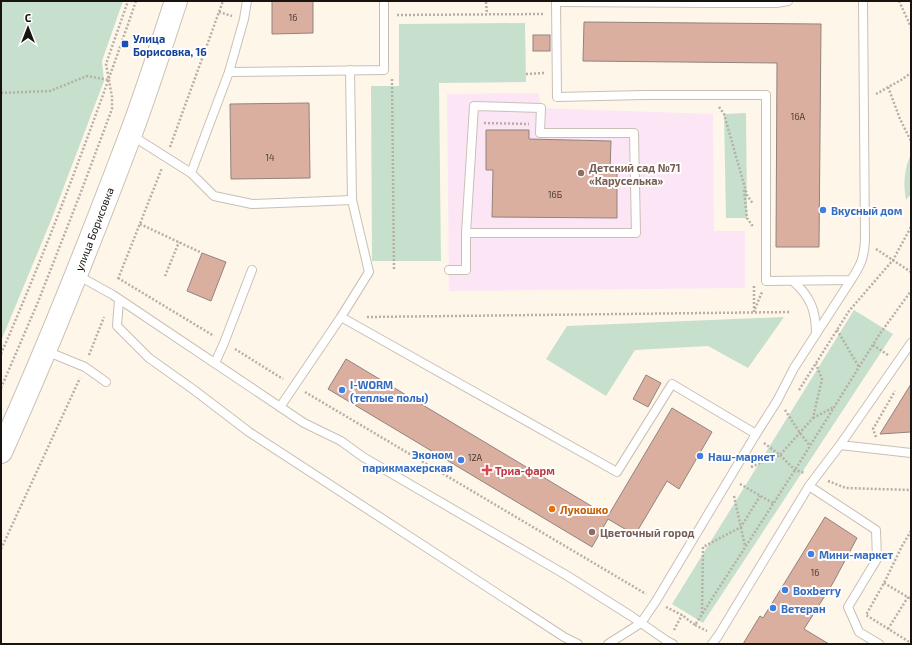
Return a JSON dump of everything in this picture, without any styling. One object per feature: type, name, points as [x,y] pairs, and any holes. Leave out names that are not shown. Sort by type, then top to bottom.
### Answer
[{"type":"street","name":"улица Борисовка","points":[[1,452],[46,350],[131,134],[176,1]]},
{"type":"lane","points":[[191,173],[229,72],[244,19],[247,1]]},
{"type":"lane","points":[[229,72],[384,70],[384,1]]},
{"type":"lane","points":[[788,1],[777,3],[556,1],[557,97],[766,95],[766,281],[851,280]]},
{"type":"lane","points":[[608,644],[641,623],[777,401],[794,368],[861,265],[865,247],[863,1]]},
{"type":"lane","points":[[280,407],[341,317],[369,272],[352,200],[350,70]]},
{"type":"lane","points":[[449,270],[466,270],[466,233],[474,106],[541,108],[540,133],[634,133],[636,232],[466,233]]},
{"type":"lane","points":[[131,134],[191,173],[214,196],[252,204],[352,200]]},
{"type":"lane","points":[[215,364],[252,270]]},
{"type":"lane","points":[[76,274],[119,300],[304,423],[341,441],[363,457],[566,575],[673,644]]},
{"type":"lane","points":[[792,281],[805,294],[810,302],[816,317],[816,334]]},
{"type":"lane","points":[[119,300],[116,326],[149,358],[249,432],[564,637],[578,644]]},
{"type":"lane","points":[[341,317],[617,472],[672,384],[756,434]]},
{"type":"lane","points":[[712,644],[809,486],[840,445],[911,343]]},
{"type":"lane","points":[[46,350],[85,367],[106,382]]},
{"type":"lane","points":[[840,445],[911,453]]},
{"type":"lane","points":[[809,486],[876,530],[877,559],[848,608],[859,632],[879,644]]},
{"type":"path","points":[[1,388],[38,302],[112,109],[112,97],[106,64],[128,1]]},
{"type":"path","points":[[1,354],[27,295],[67,192],[109,80],[136,1]]},
{"type":"path","points":[[166,158],[223,1]]},
{"type":"path","points":[[899,1],[911,27]]},
{"type":"path","points":[[486,2],[487,14]]},
{"type":"path","points":[[384,15],[556,14]]},
{"type":"path","points":[[526,74],[557,72]]},
{"type":"path","points":[[864,98],[869,98],[911,73]]},
{"type":"path","points":[[1,93],[50,91],[87,76],[109,80]]},
{"type":"path","points":[[392,77],[394,271]]},
{"type":"path","points":[[888,87],[900,120],[911,141]]},
{"type":"path","points":[[708,95],[724,114],[747,195],[767,224]]},
{"type":"path","points":[[479,123],[531,124],[541,108]]},
{"type":"path","points":[[743,181],[747,218],[752,225],[752,233]]},
{"type":"path","points":[[140,224],[202,253]]},
{"type":"path","points":[[798,390],[849,311],[893,260],[911,227]]},
{"type":"path","points":[[165,276],[179,242]]},
{"type":"path","points":[[865,247],[875,248],[911,272]]},
{"type":"path","points":[[118,278],[294,386],[656,600],[667,608],[682,615],[695,625],[810,446],[879,335],[911,291]]},
{"type":"path","points":[[754,280],[754,312]]},
{"type":"path","points":[[754,312],[766,281]]},
{"type":"path","points":[[341,317],[791,312]]},
{"type":"path","points":[[837,330],[859,367]]},
{"type":"path","points":[[813,418],[822,378],[815,364]]},
{"type":"path","points":[[877,441],[873,429],[896,389]]},
{"type":"path","points":[[777,401],[786,410],[810,446]]},
{"type":"path","points":[[750,468],[780,455],[813,418],[834,407]]},
{"type":"path","points":[[781,417],[786,410]]},
{"type":"path","points":[[764,444],[769,437]]},
{"type":"path","points":[[741,459],[750,468]]},
{"type":"path","points":[[750,468],[754,462]]},
{"type":"path","points":[[737,490],[744,479]]},
{"type":"path","points":[[740,484],[773,503]]},
{"type":"path","points":[[730,502],[734,495],[746,546]]},
{"type":"path","points":[[703,547],[741,527],[760,496]]},
{"type":"path","points":[[911,531],[866,615],[911,643]]},
{"type":"path","points":[[699,554],[707,540]]},
{"type":"path","points":[[702,613],[703,547]]},
{"type":"path","points":[[884,583],[909,598],[888,629]]},
{"type":"path","points":[[667,608],[671,601]]},
{"type":"shaded area","name":"Детский сад №71 «Каруселька»","points":[[539,93],[541,108],[713,114],[714,231],[745,231],[745,288],[449,291],[447,94]]},
{"type":"green space","points":[[1,1],[123,1],[102,61],[104,81],[52,218],[1,341]]},
{"type":"green space","points":[[525,23],[526,82],[439,83],[441,261],[372,261],[371,86],[399,86],[399,24]]},
{"type":"green space","points":[[746,113],[747,218],[726,218],[724,114]]},
{"type":"green space","points":[[911,154],[911,194],[906,200],[905,177]]},
{"type":"green space","points":[[854,310],[893,334],[703,623],[672,604]]},
{"type":"green space","points":[[784,317],[748,368],[708,346],[635,350],[606,396],[546,359],[567,326]]},
{"type":"building","points":[[272,1],[313,1],[313,33],[272,34]]},
{"type":"building","points":[[584,22],[821,24],[819,247],[776,247],[777,63],[583,61]]},
{"type":"building","points":[[533,35],[550,35],[550,51],[533,51]]},
{"type":"building","points":[[309,103],[310,178],[231,179],[230,104]]},
{"type":"building","points":[[486,130],[529,130],[529,139],[611,141],[610,170],[617,171],[617,218],[492,217],[493,170],[486,170]]},
{"type":"building","points":[[202,253],[226,262],[211,301],[187,291]]},
{"type":"building","points":[[346,359],[608,516],[672,408],[712,432],[679,489],[667,481],[635,535],[608,519],[592,547],[328,389]]},
{"type":"building","points":[[646,375],[661,383],[648,407],[633,399]]},
{"type":"building","points":[[911,384],[911,432],[880,434]]},
{"type":"building","points":[[825,517],[857,538],[833,583],[804,629],[829,644],[743,644],[760,616],[763,618]]},
{"type":"place","name":"Улица Борисовка, 16","points":[[125,44]]},
{"type":"place","name":"Детский сад №71 «Каруселька»","points":[[581,173]]},
{"type":"place","name":"Вкусный дом","points":[[823,210]]},
{"type":"place","name":"I-WORM (теплые полы)","points":[[342,390]]},
{"type":"place","name":"Наш-маркет","points":[[700,456]]},
{"type":"place","name":"Эконом парикмахерская","points":[[461,460]]},
{"type":"place","name":"Триа-фарм","points":[[487,470]]},
{"type":"place","name":"Лукошко","points":[[552,509]]},
{"type":"place","name":"Цветочный город","points":[[592,532]]},
{"type":"place","name":"Мини-маркет","points":[[811,554]]},
{"type":"place","name":"Boxberry","points":[[785,590]]},
{"type":"place","name":"Ветеран","points":[[773,608]]}]
